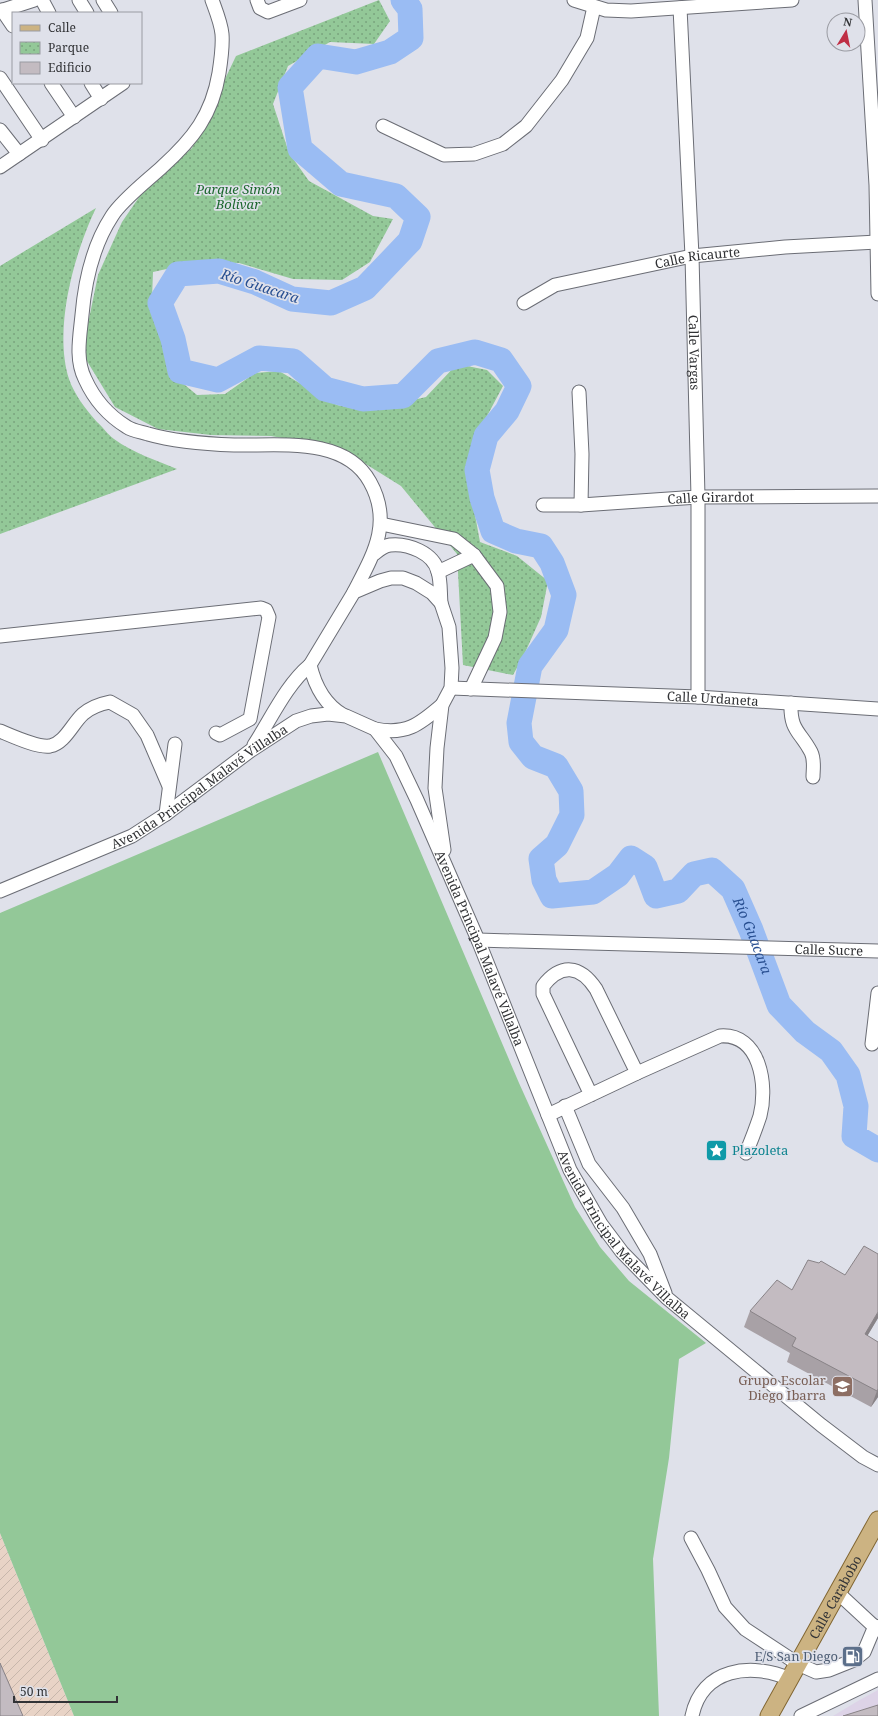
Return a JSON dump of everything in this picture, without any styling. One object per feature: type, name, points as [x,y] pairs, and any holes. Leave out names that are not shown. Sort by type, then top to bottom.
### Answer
[{"type":"main road","name":"Calle Carabobo","points":[[769,1716],[878,1520]]},
{"type":"street","points":[[12,25],[1,10],[34,0]]},
{"type":"street","points":[[42,0],[48,12]]},
{"type":"street","points":[[79,0],[86,12]]},
{"type":"street","points":[[103,0],[110,12]]},
{"type":"street","points":[[212,0],[222,33],[222,58],[212,103],[200,127],[184,148],[113,214],[96,247],[84,287],[78,354],[84,378],[101,406],[129,428],[170,441],[235,445],[285,443],[337,453],[356,465],[367,476],[374,489],[380,508],[381,524],[379,538],[374,554],[354,592],[310,665],[304,670],[283,698],[250,751]]},
{"type":"street","points":[[257,0],[260,8],[268,12],[300,0]]},
{"type":"street","points":[[574,0],[606,10],[631,11],[792,0]]},
{"type":"street","points":[[865,0],[877,197],[878,294]]},
{"type":"street","points":[[384,126],[444,156],[474,154],[503,144],[526,126],[562,80],[587,38],[594,7]]},
{"type":"street","name":"Calle Vargas","points":[[680,8],[692,256],[698,497],[698,697]]},
{"type":"street","points":[[0,78],[42,140]]},
{"type":"street","points":[[52,84],[74,117]]},
{"type":"street","points":[[92,84],[101,99]]},
{"type":"street","points":[[0,167],[42,140],[122,84]]},
{"type":"street","points":[[0,130],[19,154]]},
{"type":"street","name":"Calle Ricaurte","points":[[524,303],[555,285],[692,256],[785,247],[877,242]]},
{"type":"street","points":[[579,392],[582,454],[581,505]]},
{"type":"street","name":"Calle Girardot","points":[[543,505],[581,505],[698,497],[878,496]]},
{"type":"street","points":[[381,524],[454,539],[474,555],[497,586],[500,612],[495,638],[476,689]]},
{"type":"street","points":[[374,554],[381,548],[390,545],[406,546],[419,550],[427,556],[435,563],[438,572],[441,603],[449,627],[451,688],[442,705],[437,748],[435,788],[446,864]]},
{"type":"street","points":[[438,572],[474,555]]},
{"type":"street","points":[[354,592],[380,581],[391,578],[403,578],[416,582],[432,593],[441,603]]},
{"type":"street","points":[[0,636],[261,608],[266,610],[269,617],[250,719],[220,734],[216,733]]},
{"type":"street","points":[[310,665],[313,676],[326,702],[346,716]]},
{"type":"street","name":"Calle Urdaneta","points":[[451,688],[698,697],[878,709]]},
{"type":"street","points":[[0,731],[39,745],[49,746],[59,742],[83,714],[98,704],[110,702],[133,715],[147,735],[170,786]]},
{"type":"street","points":[[791,703],[791,716],[797,734],[811,752],[814,761],[813,778]]},
{"type":"street","points":[[375,729],[391,732],[420,724],[442,705]]},
{"type":"street","name":"Avenida Principal Malavé Villalba","points":[[0,891],[132,836],[166,814],[250,751],[296,721],[311,716],[328,714],[346,716],[375,729],[396,756],[446,864],[570,1170],[601,1224],[622,1252],[667,1298],[821,1425],[863,1457],[878,1465]]},
{"type":"street","points":[[166,814],[175,744]]},
{"type":"street","name":"Calle Sucre","points":[[478,940],[712,948],[779,948],[878,951]]},
{"type":"street","points":[[590,1095],[543,994],[543,986],[550,977],[560,972],[569,970],[578,971],[588,977],[596,989],[638,1073]]},
{"type":"street","points":[[872,1044],[878,993]]},
{"type":"street","points":[[548,1115],[720,1036],[728,1036],[741,1041],[750,1048],[757,1060],[764,1087],[760,1115],[746,1153]]},
{"type":"street","points":[[565,1106],[589,1164],[623,1208],[650,1254],[667,1298]]},
{"type":"street","points":[[691,1538],[708,1570],[724,1607],[745,1629],[794,1671]]},
{"type":"street","points":[[692,1716],[701,1691],[714,1679],[729,1673],[794,1671],[816,1672],[829,1670],[854,1660],[864,1652],[876,1628],[837,1592]]},
{"type":"street","points":[[801,1716],[878,1678]]},
{"type":"shaded area","points":[[0,1533],[74,1716],[0,1716]]},
{"type":"shaded area","points":[[878,1690],[878,1716],[833,1716],[858,1701]]},
{"type":"green space","name":"Parque Simón Bolívar","points":[[379,0],[390,21],[374,44],[330,42],[288,66],[273,104],[289,153],[309,181],[373,216],[393,219],[370,262],[342,280],[293,279],[239,263],[198,262],[153,272],[152,298],[168,371],[197,395],[225,394],[255,373],[279,371],[337,405],[366,411],[426,397],[457,364],[487,370],[503,386],[478,433],[466,466],[480,542],[517,556],[548,581],[541,617],[524,655],[513,675],[463,665],[457,554],[401,486],[340,448],[271,436],[211,435],[158,429],[115,407],[82,353],[98,275],[122,222],[144,190],[192,148],[236,56]]},
{"type":"green space","points":[[96,208],[80,247],[68,292],[63,338],[69,379],[77,396],[85,407],[112,437],[121,444],[137,452],[177,469],[0,534],[0,266]]},
{"type":"green space","points":[[378,752],[519,1083],[575,1207],[600,1247],[629,1281],[706,1343],[679,1359],[669,1458],[653,1559],[659,1716],[74,1716],[0,1533],[0,913]]},
{"type":"building","points":[[864,1246],[878,1254],[878,1312],[865,1334],[878,1342],[877,1391],[792,1346],[796,1338],[750,1311],[777,1280],[792,1290],[808,1260],[819,1263],[821,1261],[845,1275]]},
{"type":"building","points":[[0,1663],[23,1716],[0,1716]]},
{"type":"building","points":[[878,1705],[878,1716],[843,1716]]},
{"type":"waterway","name":"Río Guacara","points":[[403,0],[410,9],[411,38],[390,52],[356,62],[318,56],[290,87],[300,149],[341,184],[396,196],[418,217],[410,241],[365,288],[331,303],[292,299],[255,282],[219,271],[178,274],[160,303],[173,339],[180,371],[218,380],[259,358],[293,361],[325,389],[363,399],[403,396],[438,361],[475,352],[501,360],[519,386],[507,411],[486,436],[477,470],[482,498],[493,531],[516,541],[541,546],[552,563],[564,595],[556,630],[530,666],[519,723],[521,742],[533,757],[556,766],[571,791],[572,815],[557,845],[541,859],[544,880],[552,896],[593,892],[618,875],[631,858],[645,867],[656,896],[678,891],[694,874],[712,870],[733,889],[751,930],[779,1005],[805,1032],[831,1051],[848,1075],[856,1106],[854,1136],[878,1150]]},
{"type":"place","name":"Plazoleta","points":[[717,1150]]},
{"type":"place","name":"Grupo Escolar Diego Ibarra","points":[[842,1387]]},
{"type":"place","name":"E/S San Diego","points":[[853,1656]]}]
